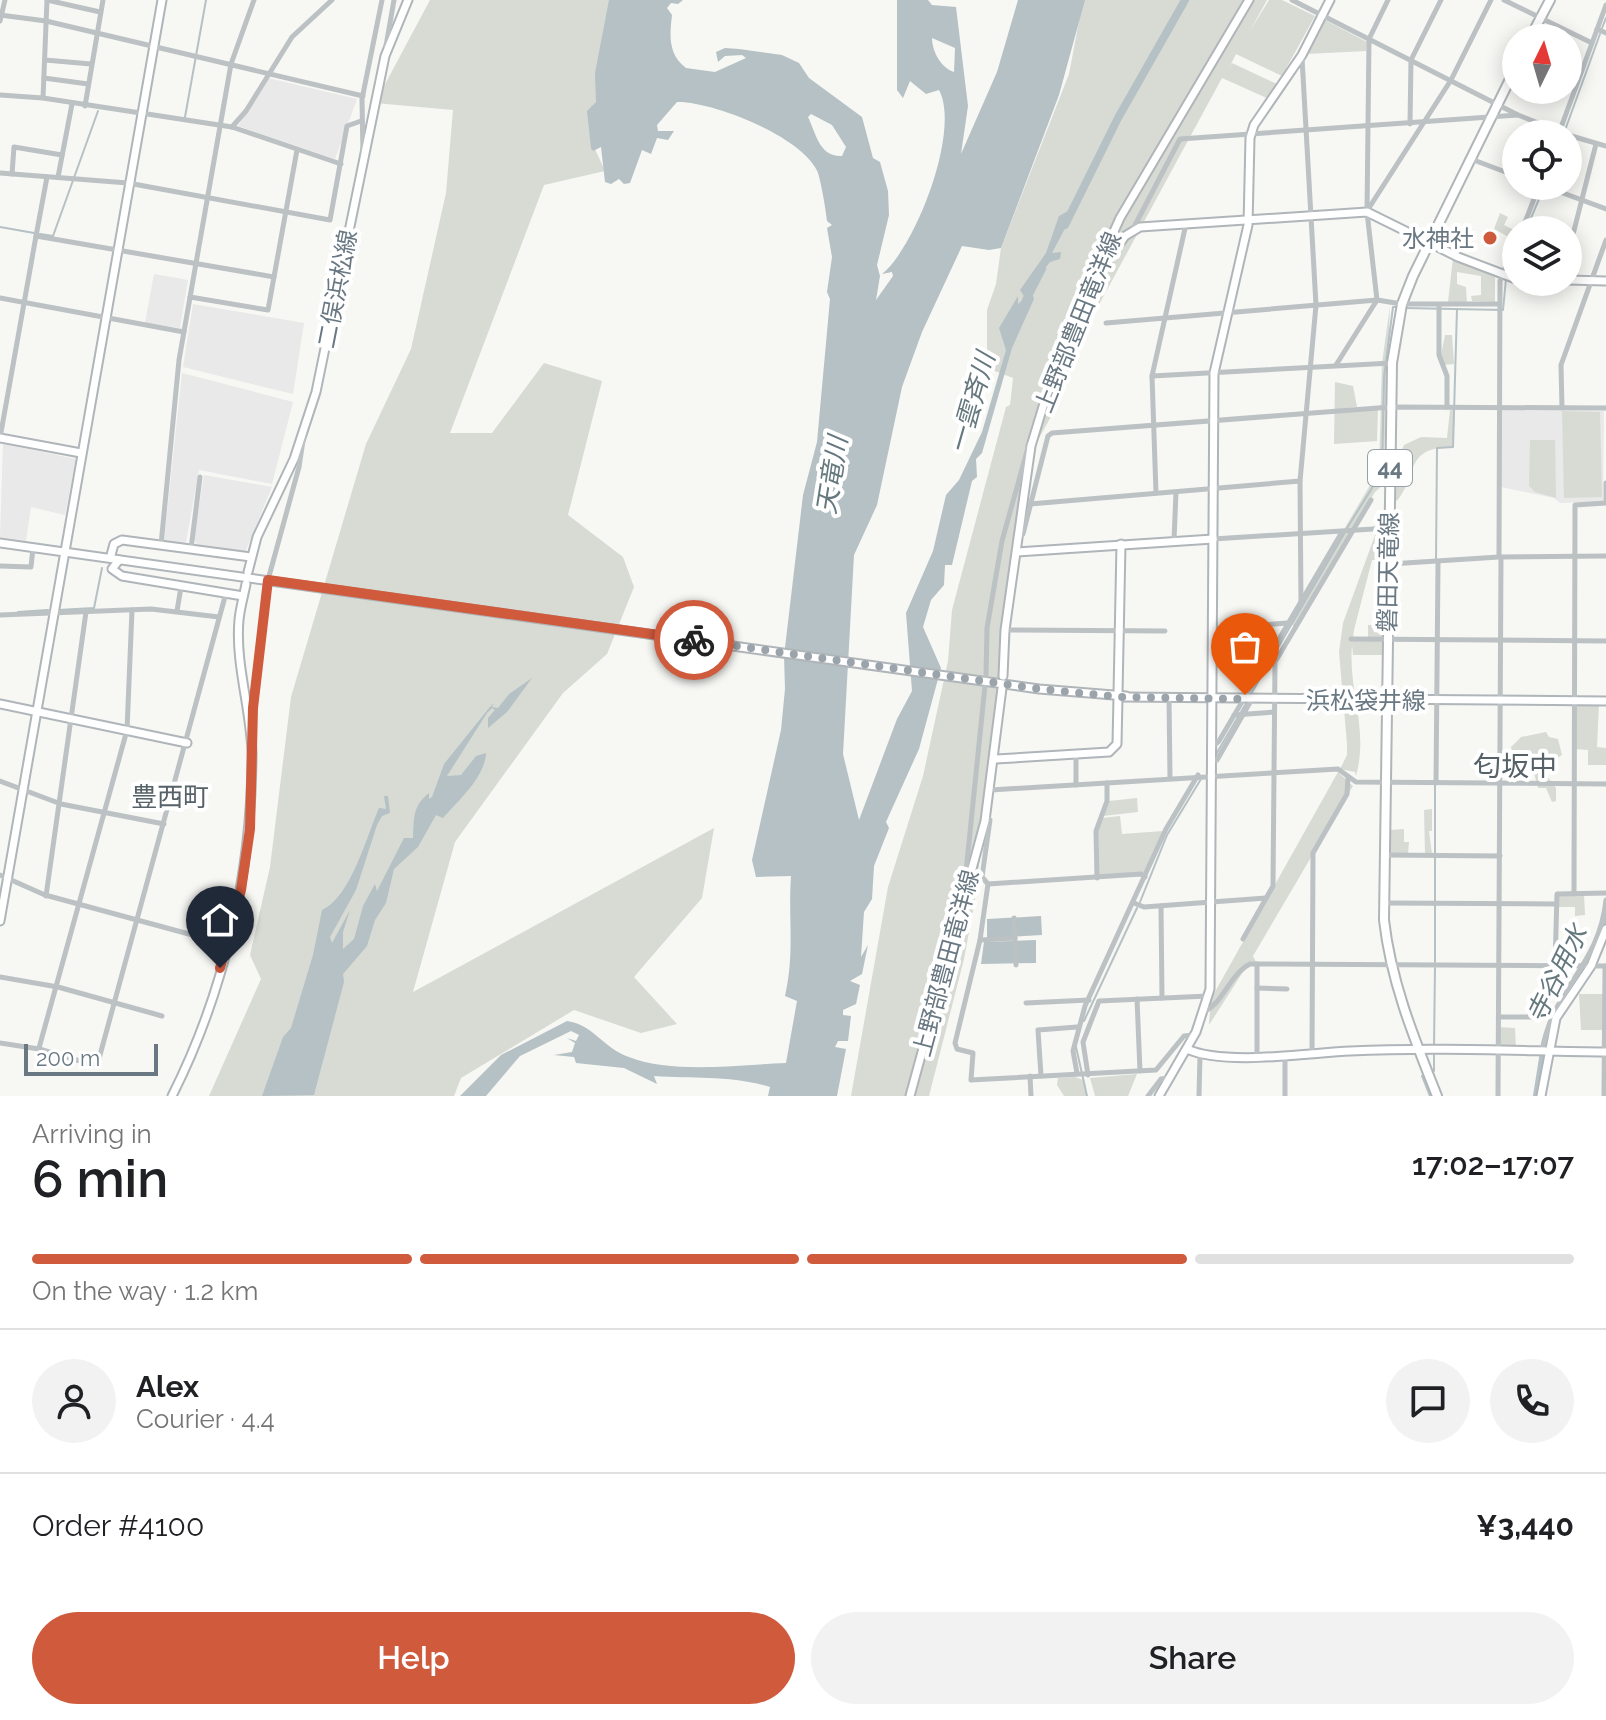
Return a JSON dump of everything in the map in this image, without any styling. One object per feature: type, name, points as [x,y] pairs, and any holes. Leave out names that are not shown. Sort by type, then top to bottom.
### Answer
[{"type":"main road","points":[[0,921],[4,877],[23,790],[162,0]]},
{"type":"main road","name":"二俣浜松線","points":[[248,572],[251,557],[304,434],[328,338],[385,56],[408,0]]},
{"type":"main road","name":"上野部豊田竜洋線","points":[[1003,676],[1005,630],[1031,446],[1043,402],[1086,291],[1146,173],[1249,0]]},
{"type":"main road","points":[[1159,1096],[1195,1035],[1209,996],[1214,373],[1248,220],[1251,133],[1302,55],[1330,0]]},
{"type":"main road","points":[[1537,24],[1550,0]]},
{"type":"main road","name":"磐田天竜線","points":[[1437,1096],[1419,1052],[1391,965],[1384,903],[1392,363],[1402,304],[1428,242],[1502,94]]},
{"type":"main road","points":[[1086,291],[1133,229],[1367,212],[1502,276]]},
{"type":"main road","points":[[1582,281],[1606,281]]},
{"type":"main road","points":[[0,438],[81,453]]},
{"type":"main road","points":[[1017,552],[1213,539]]},
{"type":"main road","points":[[243,596],[114,578],[111,558],[114,544],[120,540],[251,557]]},
{"type":"main road","name":"浜松袋井線","points":[[0,543],[981,680],[1117,695],[1212,699],[1606,701]]},
{"type":"main road","points":[[996,759],[1114,749],[1121,544]]},
{"type":"main road","points":[[111,558],[115,574],[138,581]]},
{"type":"main road","points":[[172,1096],[206,1018],[241,890],[250,829],[252,750],[239,621],[246,584]]},
{"type":"main road","name":"上野部豊田竜洋線","points":[[910,1096],[986,816],[996,759],[1002,688]]},
{"type":"main road","points":[[0,704],[187,743]]},
{"type":"main road","points":[[1541,1096],[1553,1018],[1588,966],[1606,929]]},
{"type":"main road","points":[[1187,1049],[1200,1055],[1605,1052]]},
{"type":"street","points":[[5,0],[1,17],[46,21],[363,96]]},
{"type":"street","points":[[43,98],[47,0],[100,12]]},
{"type":"street","points":[[85,106],[103,0]]},
{"type":"street","points":[[161,545],[184,332],[231,64],[254,0]]},
{"type":"street","points":[[232,127],[292,37],[332,0]]},
{"type":"street","points":[[385,56],[394,0]]},
{"type":"street","points":[[1292,0],[1530,120]]},
{"type":"street","points":[[1336,365],[1377,300],[1367,212],[1369,39],[1388,0]]},
{"type":"street","points":[[1410,124],[1411,60],[1441,0]]},
{"type":"street","points":[[1367,212],[1451,80],[1491,0]]},
{"type":"street","points":[[1504,0],[1592,43]]},
{"type":"street","points":[[364,161],[363,96],[380,1]]},
{"type":"street","points":[[1567,120],[1606,5]]},
{"type":"street","points":[[1597,29],[1606,33]]},
{"type":"street","points":[[1301,604],[1300,481],[1316,305],[1302,55]]},
{"type":"street","points":[[45,60],[91,64]]},
{"type":"street","points":[[44,78],[88,84]]},
{"type":"street","points":[[0,95],[43,98],[232,127],[341,164]]},
{"type":"street","points":[[58,177],[72,104]]},
{"type":"street","points":[[1133,229],[1180,139],[1518,115]]},
{"type":"street","points":[[0,173],[128,183],[330,220],[347,126],[361,121]]},
{"type":"street","points":[[1582,140],[1606,146]]},
{"type":"street","points":[[1582,196],[1596,144]]},
{"type":"street","points":[[12,174],[14,147],[62,155]]},
{"type":"street","points":[[190,297],[268,310],[297,150]]},
{"type":"street","points":[[1470,159],[1502,171]]},
{"type":"street","points":[[0,438],[47,176]]},
{"type":"street","points":[[1577,216],[1581,200],[1606,209]]},
{"type":"street","points":[[1156,493],[1152,376],[1186,224]]},
{"type":"street","points":[[37,234],[274,277]]},
{"type":"street","points":[[1562,408],[1561,365],[1606,240]]},
{"type":"street","points":[[1498,1096],[1501,701],[1499,304],[1502,276]]},
{"type":"street","points":[[0,298],[184,332]]},
{"type":"street","points":[[1106,323],[1228,310],[1377,300],[1402,304],[1499,304]]},
{"type":"street","points":[[1439,305],[1439,355],[1447,376],[1447,407]]},
{"type":"street","points":[[1152,376],[1392,363]]},
{"type":"street","points":[[964,892],[987,628],[1002,541],[1043,402]]},
{"type":"street","points":[[1018,538],[1023,534],[1048,436],[1052,433],[1391,407],[1606,408]]},
{"type":"street","points":[[252,750],[253,708],[268,580],[296,481],[304,434]]},
{"type":"street","points":[[191,549],[200,477]]},
{"type":"street","points":[[1030,504],[1300,481]]},
{"type":"street","points":[[1574,894],[1575,505],[1606,505],[1606,483]]},
{"type":"street","points":[[1174,540],[1176,492]]},
{"type":"street","points":[[1243,939],[1273,886],[1275,662],[1371,500]]},
{"type":"street","points":[[1213,539],[1389,528]]},
{"type":"street","points":[[1211,748],[1247,699],[1342,532]]},
{"type":"street","points":[[0,566],[31,567],[33,547]]},
{"type":"street","points":[[1389,564],[1500,557],[1606,556]]},
{"type":"street","points":[[1436,783],[1438,563]]},
{"type":"street","points":[[177,611],[181,587]]},
{"type":"street","points":[[0,1043],[39,1049],[97,1066],[226,593]]},
{"type":"street","points":[[0,615],[132,610],[177,611],[219,617]]},
{"type":"street","points":[[39,1049],[127,730],[132,610]]},
{"type":"street","points":[[46,896],[86,612]]},
{"type":"street","points":[[1288,623],[1293,630]]},
{"type":"street","points":[[1213,629],[1288,623]]},
{"type":"street","points":[[1005,630],[1165,631]]},
{"type":"street","points":[[1351,639],[1606,641]]},
{"type":"street","points":[[1169,698],[1170,778]]},
{"type":"street","points":[[1211,760],[1217,760],[1243,714],[1247,699]]},
{"type":"street","points":[[1234,715],[1274,712]]},
{"type":"street","points":[[1076,754],[1076,785]]},
{"type":"street","points":[[991,790],[1198,775],[1338,769],[1356,782],[1606,784]]},
{"type":"street","points":[[1077,1073],[1073,1051],[1077,1027],[1166,829],[1198,775]]},
{"type":"street","points":[[1312,1055],[1313,853],[1347,794],[1348,777]]},
{"type":"street","points":[[0,781],[61,804],[164,824]]},
{"type":"street","points":[[1097,878],[1096,831],[1107,801],[1107,783]]},
{"type":"street","points":[[986,816],[990,820],[982,877],[988,884],[980,940],[955,1047],[973,1053],[971,1080],[1156,1070],[1184,1036],[1195,1035]]},
{"type":"street","points":[[1384,855],[1500,856]]},
{"type":"street","points":[[988,884],[1141,874],[1145,878]]},
{"type":"street","points":[[4,877],[46,896],[211,940]]},
{"type":"street","points":[[1555,966],[1557,894],[1606,893]]},
{"type":"street","points":[[1134,903],[1161,906],[1266,898]]},
{"type":"street","points":[[1588,966],[1603,923],[1606,900]]},
{"type":"street","points":[[1384,903],[1556,904]]},
{"type":"street","points":[[1161,906],[1162,998]]},
{"type":"street","points":[[1014,918],[1016,965]]},
{"type":"street","points":[[980,940],[1015,938]]},
{"type":"street","points":[[1257,964],[1257,1055]]},
{"type":"street","points":[[1205,1011],[1213,1008],[1222,990],[1246,965],[1606,966],[1604,1096]]},
{"type":"street","points":[[0,977],[55,987],[162,1016]]},
{"type":"street","points":[[1257,988],[1287,989]]},
{"type":"street","points":[[1088,1075],[1083,1042],[1099,1001],[1209,996]]},
{"type":"street","points":[[1137,999],[1140,1071]]},
{"type":"street","points":[[1026,1003],[1089,1000]]},
{"type":"street","points":[[1499,1017],[1553,1018]]},
{"type":"street","points":[[1041,1076],[1038,1030],[1077,1027]]},
{"type":"street","points":[[1199,1096],[1200,1055]]},
{"type":"street","points":[[1285,1055],[1285,1096]]},
{"type":"street","points":[[1030,1076],[1031,1096]]},
{"type":"street","points":[[1148,1096],[1161,1079],[1170,1078]]},
{"type":"shaded area","points":[[430,0],[612,0],[590,138],[605,171],[544,185],[450,433],[492,433],[544,363],[602,381],[568,515],[623,557],[634,587],[607,654],[563,693],[455,842],[413,992],[714,828],[702,898],[634,977],[677,1024],[641,1033],[574,1010],[461,1078],[454,1096],[209,1096],[261,979],[250,955],[270,867],[291,697],[366,444],[411,349],[446,193],[453,110],[375,103]]},
{"type":"shaded area","points":[[1083,0],[1267,0],[1250,31],[1269,0],[1282,0],[1315,16],[1282,76],[1236,54],[1229,68],[1232,63],[1277,84],[1269,99],[1222,78],[1077,345],[1057,406],[1025,463],[975,900],[964,959],[929,1096],[851,1096],[888,887],[923,776],[948,661],[952,610],[1006,407],[1010,405],[1013,378],[987,368],[987,310],[996,284],[1001,248],[1069,74]]},
{"type":"shaded area","points":[[1323,19],[1367,42],[1366,51],[1306,54]]},
{"type":"shaded area","points":[[268,78],[357,99],[335,159],[238,126]]},
{"type":"shaded area","points":[[1500,213],[1506,216],[1502,216],[1502,233],[1494,229]]},
{"type":"shaded area","points":[[1453,258],[1495,277],[1495,302],[1472,301],[1471,296],[1481,295],[1481,276],[1457,272],[1457,284],[1466,287],[1467,305],[1448,302]]},
{"type":"shaded area","points":[[154,274],[188,280],[180,328],[145,323]]},
{"type":"shaded area","points":[[193,304],[304,323],[293,394],[183,367]]},
{"type":"shaded area","points":[[1390,306],[1383,485],[1375,492],[1294,628],[1290,621],[1379,470],[1382,363]]},
{"type":"shaded area","points":[[1445,335],[1452,335],[1454,364],[1443,365],[1440,360]]},
{"type":"shaded area","points":[[182,373],[293,402],[272,484],[199,470],[186,542],[182,544],[164,541]]},
{"type":"shaded area","points":[[1335,382],[1353,386],[1357,407],[1348,408],[1378,408],[1377,441],[1334,444]]},
{"type":"shaded area","points":[[1500,408],[1604,411],[1603,502],[1560,503],[1554,498],[1501,487]]},
{"type":"shaded area","points":[[1450,410],[1455,410],[1453,447],[1437,448],[1419,457],[1397,501],[1392,480],[1404,445],[1421,437],[1447,438]]},
{"type":"shaded area","points":[[1562,411],[1600,412],[1602,497],[1564,498]]},
{"type":"shaded area","points":[[1530,440],[1555,440],[1556,498],[1535,492],[1529,486]]},
{"type":"shaded area","points":[[3,444],[76,459],[65,515],[31,507],[26,541],[0,537]]},
{"type":"shaded area","points":[[204,475],[272,487],[246,550],[241,553],[197,546],[194,538]]},
{"type":"shaded area","points":[[1382,516],[1383,560],[1372,560],[1353,638],[1368,639],[1368,625],[1384,624],[1382,655],[1353,655],[1352,645],[1360,742],[1356,776],[1355,772],[1340,769],[1347,755],[1347,744],[1339,652],[1343,623]]},
{"type":"shaded area","points":[[1575,701],[1599,704],[1597,747],[1606,748],[1606,765],[1588,765],[1588,750],[1575,749]]},
{"type":"shaded area","points":[[1546,732],[1549,737],[1558,739],[1562,755],[1541,768],[1556,788],[1556,801],[1552,802],[1546,788],[1538,788],[1533,769],[1515,764],[1511,747],[1521,737]]},
{"type":"shaded area","points":[[1338,772],[1353,786],[1253,956],[1257,964],[1248,964],[1209,1025],[1211,999]]},
{"type":"shaded area","points":[[1137,798],[1138,812],[1103,816],[1109,801]]},
{"type":"shaded area","points":[[1432,809],[1432,831],[1429,831],[1432,854],[1425,854],[1424,810]]},
{"type":"shaded area","points":[[1120,816],[1122,834],[1163,831],[1144,872],[1099,876],[1098,831],[1102,818]]},
{"type":"shaded area","points":[[1404,829],[1404,842],[1409,842],[1408,853],[1389,854],[1390,830]]},
{"type":"shaded area","points":[[1557,894],[1584,894],[1585,915],[1575,916],[1575,907],[1556,907]]},
{"type":"shaded area","points":[[1579,994],[1603,994],[1605,1030],[1581,1030]]},
{"type":"shaded area","points":[[1498,1027],[1515,1028],[1516,1051],[1498,1051]]},
{"type":"shaded area","points":[[1137,1074],[1128,1096],[1095,1096],[1090,1078]]},
{"type":"shaded area","points":[[1058,1078],[1083,1080],[1087,1096],[1064,1096],[1057,1085]]},
{"type":"water","name":"天竜川","points":[[609,0],[683,0],[678,4],[671,3],[667,8],[672,15],[673,50],[686,68],[715,72],[746,58],[742,55],[725,56],[718,62],[716,52],[725,48],[782,55],[799,63],[809,78],[862,117],[873,158],[880,162],[888,191],[889,215],[877,265],[880,276],[876,300],[893,276],[892,272],[882,274],[908,240],[931,188],[944,132],[944,109],[939,90],[926,94],[910,81],[903,98],[897,90],[897,0],[928,0],[932,5],[956,7],[968,106],[961,154],[997,72],[1018,0],[1085,0],[1059,95],[1001,248],[989,250],[962,246],[922,332],[902,387],[877,505],[854,555],[843,754],[859,820],[897,719],[912,691],[906,613],[933,551],[946,495],[959,480],[982,432],[1006,350],[999,328],[1018,296],[1018,304],[1025,298],[1020,290],[1046,253],[1059,216],[1068,211],[1069,221],[1052,253],[1061,252],[1060,259],[1050,262],[1030,287],[1034,299],[1012,348],[982,453],[976,459],[977,477],[972,481],[952,565],[945,565],[944,585],[931,600],[923,627],[941,668],[919,749],[886,822],[889,828],[874,866],[872,899],[864,912],[861,957],[868,945],[862,974],[850,981],[860,985],[856,1004],[843,1010],[843,1015],[851,1016],[848,1041],[838,1041],[835,1047],[846,1049],[837,1096],[768,1096],[770,1087],[726,1079],[654,1076],[657,1084],[624,1068],[576,1063],[574,1057],[554,1055],[572,1052],[575,1043],[567,1038],[576,1041],[579,1035],[571,1031],[520,1056],[486,1096],[460,1096],[501,1055],[567,1021],[584,1027],[620,1053],[646,1062],[684,1067],[786,1063],[797,1001],[785,996],[791,950],[791,876],[756,877],[752,860],[781,730],[784,656],[803,495],[817,442],[832,257],[827,228],[832,225],[827,221],[818,173],[795,147],[755,124],[693,103],[677,102],[657,125],[658,131],[674,131],[668,140],[657,138],[651,154],[642,150],[630,183],[624,184],[619,179],[611,184],[605,182],[601,147],[593,151],[591,148],[587,111],[596,102],[595,73]],"holes":[[[932,38],[955,48],[954,72],[938,58]],[[811,114],[832,125],[846,147],[842,156],[828,153],[823,148],[808,117]]]},
{"type":"water","points":[[532,678],[507,712],[488,728],[488,718],[495,710],[492,708],[487,713],[447,776],[461,775],[476,756],[486,753],[481,771],[443,818],[436,815],[418,847],[394,869],[386,903],[375,920],[367,946],[343,974],[344,982],[314,1095],[262,1096],[283,1037],[291,1028],[313,955],[322,910],[332,903],[350,879],[379,808],[386,809],[384,796],[388,796],[390,813],[382,816],[377,825],[356,890],[330,937],[332,943],[350,910],[343,932],[343,949],[354,939],[363,906],[375,884],[377,891],[404,838],[413,838],[417,808],[429,793],[429,799],[432,797],[444,764],[494,703],[492,707],[498,708],[509,694]]},
{"type":"water","points":[[1041,916],[1042,935],[987,938],[987,919]]},
{"type":"water","points":[[1036,940],[1036,963],[981,964],[984,942]]},
{"type":"waterway","points":[[185,117],[206,0]]},
{"type":"waterway","name":"一雲斉川","points":[[1065,225],[1118,118],[1185,0]]},
{"type":"waterway","points":[[1602,28],[1606,18]]},
{"type":"waterway","points":[[1569,120],[1600,34]]},
{"type":"waterway","points":[[40,234],[53,236],[98,111]]},
{"type":"waterway","points":[[1532,216],[1539,200]]},
{"type":"waterway","points":[[0,227],[34,233]]},
{"type":"waterway","name":"一雲斉川","points":[[1026,300],[1042,269]]},
{"type":"waterway","points":[[1405,308],[1503,310],[1504,296]]},
{"type":"waterway","points":[[1347,528],[1382,472],[1384,377],[1393,307],[1399,307]]},
{"type":"waterway","points":[[1436,560],[1437,448],[1453,447],[1457,309]]},
{"type":"waterway","points":[[1251,694],[1344,534]]},
{"type":"waterway","points":[[58,610],[94,608],[102,568]]},
{"type":"waterway","points":[[18,612],[48,610]]},
{"type":"waterway","points":[[1241,712],[1248,700]]},
{"type":"waterway","points":[[1215,756],[1238,717]]},
{"type":"waterway","points":[[1140,902],[1167,835],[1201,779]]},
{"type":"waterway","points":[[1435,784],[1435,962]]},
{"type":"waterway","points":[[1084,1021],[1137,908]]},
{"type":"waterway","name":"寺谷用水","points":[[1601,935],[1606,917]]},
{"type":"waterway","points":[[1434,1046],[1435,968]]},
{"type":"waterway","name":"寺谷用水","points":[[1537,1096],[1545,1046]]},
{"type":"waterway","points":[[1076,1047],[1087,1096]]},
{"type":"waterway","points":[[1434,1052],[1434,1071]]},
{"type":"waterway","points":[[1422,1076],[1430,1096]]},
{"type":"way so far","points":[[694,640],[1039,689],[1121,697],[1243,699],[1245,695]]},
{"type":"place","name":"水神社","points":[[1490,238]]},
{"type":"district","name":"匂坂中","points":[[1515,766]]},
{"type":"district","name":"豊西町","points":[[170,797]]},
{"type":"route","points":[[220,968],[241,890],[250,829],[253,708],[268,580],[694,640]]}]
